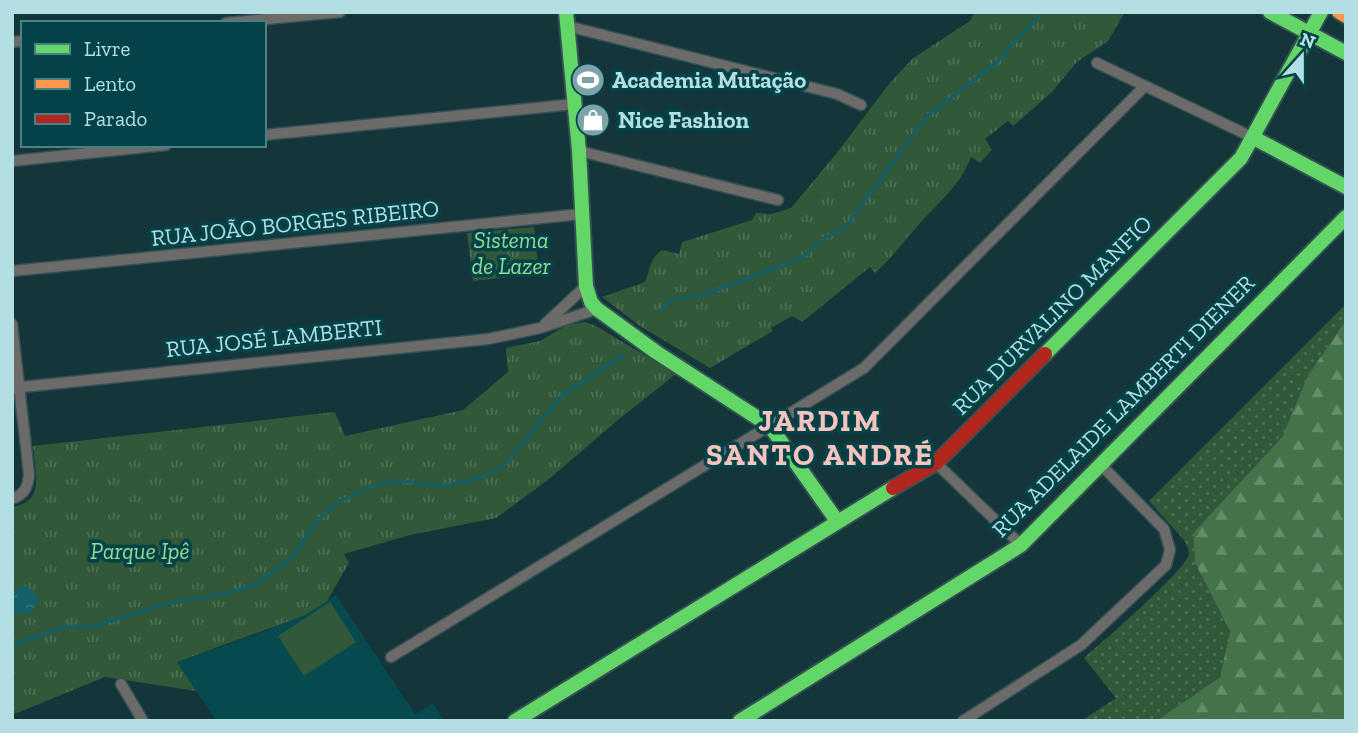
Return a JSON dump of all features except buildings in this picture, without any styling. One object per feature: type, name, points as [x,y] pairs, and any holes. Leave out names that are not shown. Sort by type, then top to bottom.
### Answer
[{"type":"street","points":[[247,21],[340,12]]},
{"type":"street","points":[[1270,12],[1346,53]]},
{"type":"street","name":"RUA DURVALINO MANFIO","points":[[514,721],[836,521],[936,463],[1241,158],[1321,12]]},
{"type":"street","points":[[1339,12],[1346,16]]},
{"type":"street","points":[[836,521],[770,426],[656,352],[591,302],[586,286],[579,151],[566,19],[837,94],[861,105]]},
{"type":"street","points":[[1097,63],[1254,138],[1346,187]]},
{"type":"street","points":[[391,657],[864,368],[1144,87]]},
{"type":"street","points":[[266,135],[575,104]]},
{"type":"street","points":[[12,161],[147,147]]},
{"type":"street","points":[[579,151],[778,200]]},
{"type":"street","name":"RUA JOÃO BORGES RIBEIRO","points":[[12,271],[582,214]]},
{"type":"street","name":"RUA ADELAIDE LAMBERTI DIENER","points":[[740,721],[1021,545],[1346,217]]},
{"type":"street","points":[[540,328],[586,286]]},
{"type":"street","name":"RUA JOSÉ LAMBERTI","points":[[16,388],[488,339],[540,328],[597,309]]},
{"type":"street","points":[[12,324],[16,388],[28,486],[23,494],[12,499]]},
{"type":"street","points":[[936,463],[1021,545]]},
{"type":"street","points":[[963,721],[1082,645],[1166,565],[1170,550],[1164,529],[1101,465]]},
{"type":"street","points":[[121,684],[144,721]]},
{"type":"shaded area","points":[[336,595],[415,714],[433,703],[444,721],[216,721],[177,662],[268,630]]},
{"type":"green space","points":[[975,12],[1125,12],[1108,41],[1077,62],[1052,92],[1013,126],[1008,121],[985,139],[992,150],[980,163],[971,157],[955,185],[875,273],[870,267],[802,322],[792,316],[771,328],[773,331],[710,368],[640,326],[602,297],[645,282],[653,260],[662,250],[679,254],[682,242],[752,220],[756,213],[772,214],[791,208],[912,59],[970,21]]},
{"type":"green space","name":"Sistema de Lazer","points":[[534,227],[539,274],[473,281],[467,233]]},
{"type":"green space","points":[[1346,304],[1346,320],[1308,375],[1282,437],[1193,533],[1195,563],[1230,631],[1220,677],[1156,721],[1081,721],[1116,698],[1084,658],[1159,590],[1189,554],[1183,539],[1149,501]]},
{"type":"green space","points":[[1346,320],[1346,721],[1156,721],[1220,677],[1230,631],[1195,563],[1193,533],[1282,437],[1308,375]]},
{"type":"green space","name":"Parque Ipê","points":[[585,322],[676,374],[548,480],[496,518],[410,535],[344,554],[349,563],[327,601],[303,616],[177,662],[196,691],[105,677],[12,715],[12,507],[23,504],[34,492],[36,475],[33,446],[335,412],[345,436],[463,410],[508,372],[506,348],[540,341],[567,325]]},
{"type":"green space","points":[[330,602],[356,642],[304,676],[278,636]]},
{"type":"water","points":[[27,586],[37,596],[38,603],[30,613],[15,614],[12,618],[12,592]]},
{"type":"waterway","points":[[661,310],[674,299],[703,295],[786,264],[804,256],[824,238],[844,229],[927,116],[994,65],[1042,12]]},
{"type":"waterway","points":[[12,645],[65,627],[94,626],[165,604],[224,594],[254,585],[291,559],[317,521],[338,502],[371,487],[399,480],[449,485],[480,478],[504,466],[562,395],[624,355]]},
{"type":"traffic: fast","points":[[566,12],[579,151],[586,286],[591,302],[656,352],[770,426],[837,521]]},
{"type":"traffic: fast","points":[[1270,12],[1346,53]]},
{"type":"traffic: fast","points":[[1045,354],[1241,158],[1321,12]]},
{"type":"traffic: fast","points":[[1254,138],[1346,187]]},
{"type":"traffic: fast","points":[[740,721],[1021,545],[1346,217]]},
{"type":"traffic: fast","points":[[515,721],[893,488]]},
{"type":"traffic: slow","points":[[1339,12],[1346,16]]},
{"type":"traffic: jam","points":[[893,488],[936,463],[1045,354]]},
{"type":"place","name":"Academia Mutação","points":[[588,80]]},
{"type":"place","name":"Nice Fashion","points":[[593,120]]},
{"type":"district","name":"JARDIM SANTO ANDRÉ","points":[[820,438]]}]
